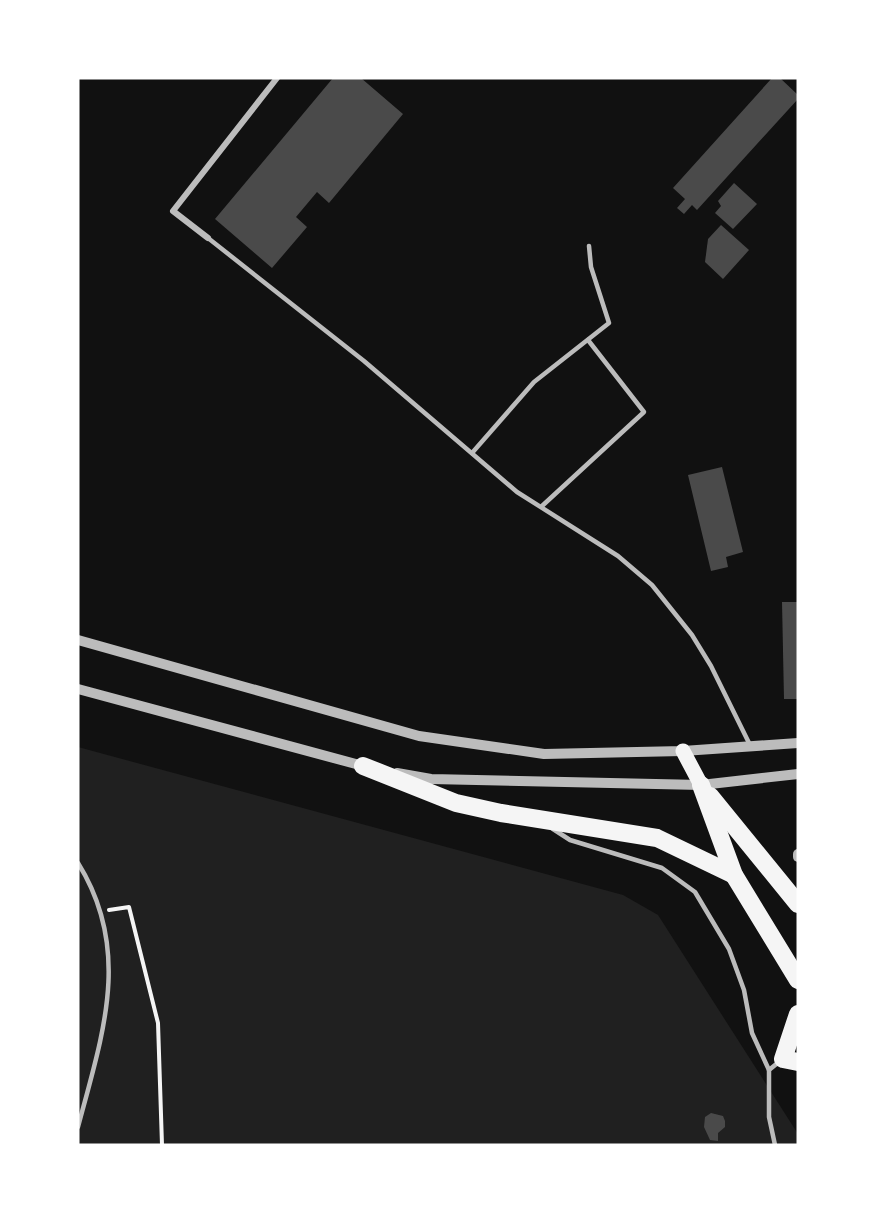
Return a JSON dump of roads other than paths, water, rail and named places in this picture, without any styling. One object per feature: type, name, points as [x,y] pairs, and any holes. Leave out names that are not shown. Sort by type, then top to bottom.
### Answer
[{"type":"highway","points":[[363,766],[456,802],[538,819],[657,838],[734,875]]},
{"type":"highway","points":[[701,785],[734,875],[798,980]]},
{"type":"highway","points":[[701,785],[798,903]]},
{"type":"highway","points":[[783,1064],[798,1014]]},
{"type":"main road","points":[[683,751],[701,785]]},
{"type":"street","points":[[208,238],[173,211],[277,78]]},
{"type":"street","points":[[78,640],[419,736],[544,754],[683,751],[798,743]]},
{"type":"street","points":[[78,689],[363,766],[432,779],[701,785],[798,774]]},
{"type":"lane","points":[[208,238],[364,361],[517,492],[618,556],[652,585],[692,635],[711,666],[750,745]]},
{"type":"lane","points":[[472,453],[534,382],[609,323],[591,267],[589,246]]},
{"type":"lane","points":[[542,506],[644,412],[588,340]]},
{"type":"lane","points":[[538,819],[570,840],[662,868],[695,892],[729,949],[744,990],[752,1033],[783,1064],[769,1117],[775,1145]]},
{"type":"lane","points":[[78,863],[100,911],[107,944],[110,987],[105,1026],[78,1127]]}]
